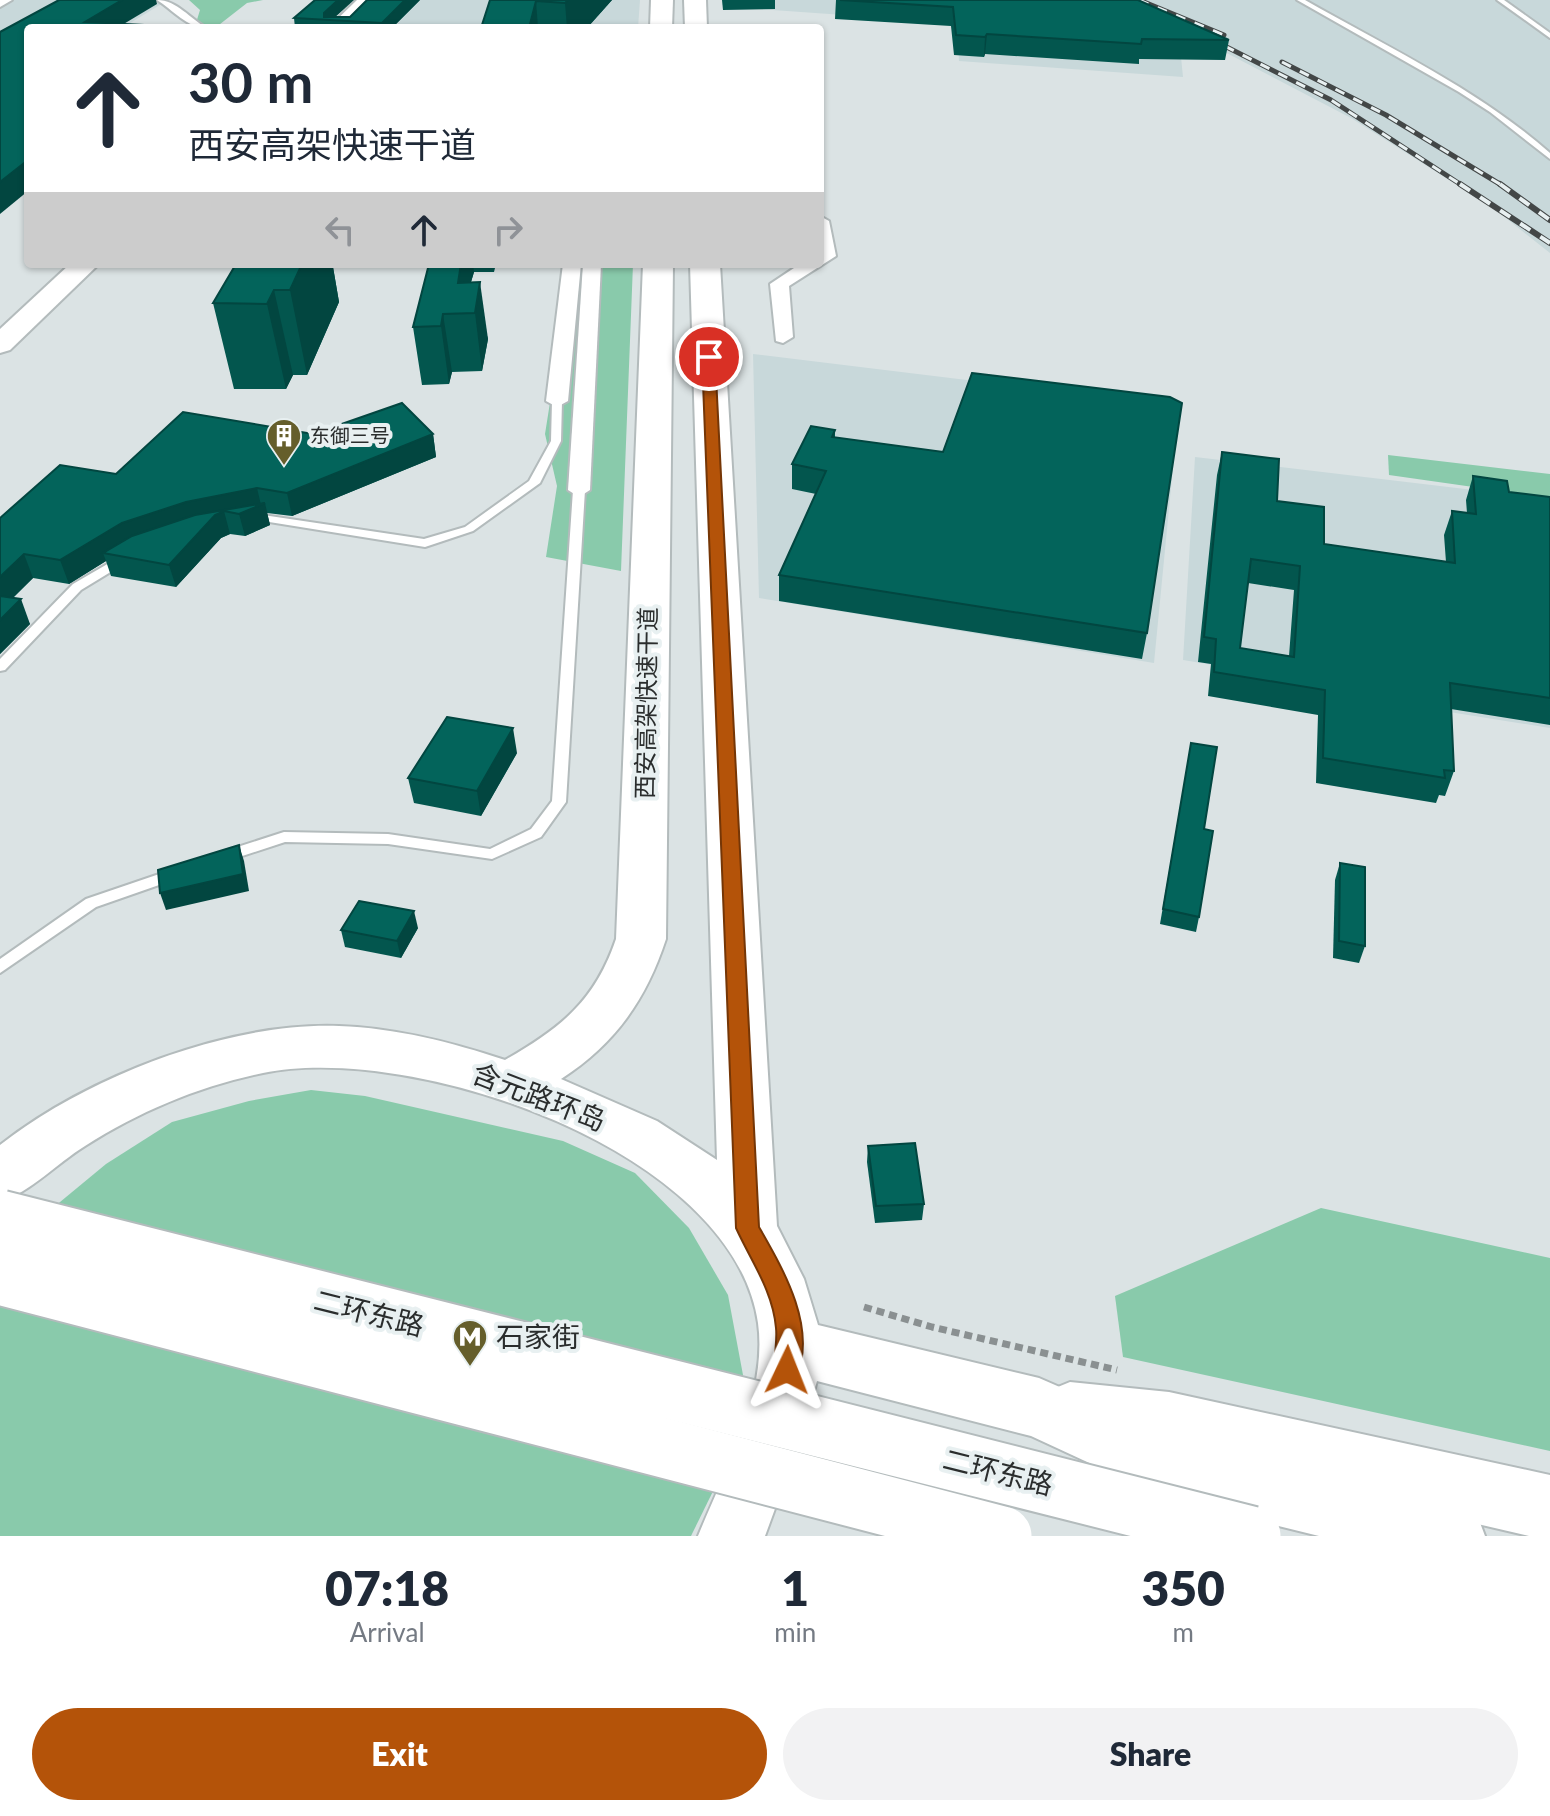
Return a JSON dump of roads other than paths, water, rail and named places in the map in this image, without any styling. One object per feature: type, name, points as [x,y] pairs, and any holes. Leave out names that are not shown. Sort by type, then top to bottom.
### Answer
[{"type":"main road","points":[[661,24],[662,0]]},
{"type":"main road","points":[[695,0],[696,24]]},
{"type":"main road","name":"西安高架快速干道","points":[[510,1083],[573,1047],[601,1020],[625,986],[641,939],[658,268]]},
{"type":"main road","points":[[705,268],[748,1228]]},
{"type":"main road","name":"含元路环岛","points":[[0,1178],[23,1158],[77,1123],[179,1078],[224,1062],[284,1049],[375,1048],[436,1060],[580,1109],[650,1142],[709,1186],[748,1228],[776,1281],[789,1327],[790,1346],[784,1393],[740,1528]]},
{"type":"main road","name":"二环东路","points":[[0,1220],[1251,1536]]},
{"type":"main road","points":[[0,1275],[1002,1536]]},
{"type":"main road","points":[[790,1346],[1039,1408],[1169,1422],[1550,1508]]},
{"type":"main road","points":[[1039,1408],[1165,1466],[1452,1536]]},
{"type":"street","points":[[342,24],[368,0]]},
{"type":"street","points":[[0,308],[45,268]]},
{"type":"street","points":[[0,344],[82,268]]},
{"type":"street","points":[[557,401],[572,268]]},
{"type":"street","points":[[579,490],[592,268]]},
{"type":"street","points":[[783,337],[779,284],[807,268]]},
{"type":"street","points":[[0,1151],[77,1123]]},
{"type":"lane","points":[[160,0],[176,5],[189,24]]},
{"type":"lane","points":[[1300,0],[1396,49],[1463,91],[1508,121],[1550,157]]},
{"type":"lane","points":[[1500,0],[1550,36]]},
{"type":"lane","points":[[236,523],[263,518],[425,543],[469,529],[534,483],[556,441],[557,401]]},
{"type":"lane","points":[[0,967],[91,903],[284,837],[388,839],[492,854],[536,833],[559,802],[579,490]]},
{"type":"lane","points":[[0,667],[77,587],[134,553]]},
{"type":"railway","points":[[1139,0],[1224,35]]},
{"type":"railway","points":[[1207,37],[1331,100],[1463,186]]},
{"type":"railway","points":[[1282,62],[1386,115],[1502,185]]},
{"type":"railway","points":[[1460,184],[1550,243]]},
{"type":"railway","points":[[1502,185],[1550,220]]},
{"type":"place","name":"东御三号","points":[[284,467]]},
{"type":"place","name":"石家街","points":[[470,1368]]}]
